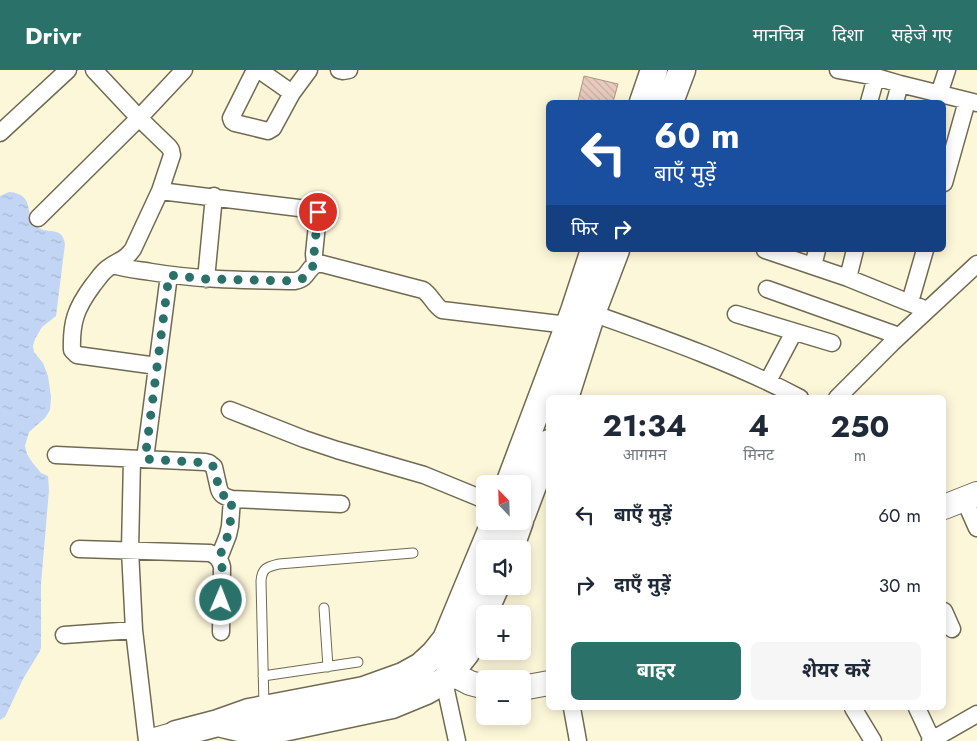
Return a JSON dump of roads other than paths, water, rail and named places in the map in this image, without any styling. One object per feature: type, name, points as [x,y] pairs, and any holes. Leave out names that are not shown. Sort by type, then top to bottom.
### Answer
[{"type":"main road","points":[[644,100],[652,70]]},
{"type":"main road","points":[[671,100],[682,70]]},
{"type":"main road","points":[[551,395],[568,325],[593,252]]},
{"type":"main road","points":[[566,395],[592,313],[615,252]]},
{"type":"main road","points":[[531,478],[546,416]]},
{"type":"main road","points":[[517,475],[537,453]]},
{"type":"main road","points":[[175,737],[249,712],[364,690],[403,676],[421,666],[446,639],[491,530]]},
{"type":"main road","points":[[218,723],[260,733],[392,705],[426,691],[448,677],[466,654],[492,595]]},
{"type":"street","points":[[0,134],[68,70]]},
{"type":"street","points":[[94,70],[172,150],[160,191],[130,254],[102,274],[79,305],[74,322],[72,350],[77,355],[157,366]]},
{"type":"street","points":[[38,218],[139,118],[184,70]]},
{"type":"street","points":[[292,93],[257,70],[231,116],[232,121],[271,131],[292,93],[309,70]]},
{"type":"street","points":[[339,70],[350,70]]},
{"type":"street","points":[[838,70],[876,77],[972,102],[946,177]]},
{"type":"street","points":[[939,94],[947,70]]},
{"type":"street","points":[[870,100],[876,77]]},
{"type":"street","points":[[896,100],[900,84]]},
{"type":"street","points":[[160,191],[214,196],[315,210],[318,215],[314,254],[315,264]]},
{"type":"street","points":[[206,279],[214,196]]},
{"type":"street","points":[[772,252],[848,278],[927,310]]},
{"type":"street","points":[[813,266],[816,252]]},
{"type":"street","points":[[848,278],[854,252]]},
{"type":"street","points":[[910,302],[924,252]]},
{"type":"street","points":[[113,265],[169,275],[206,279],[295,281],[304,278],[315,264],[321,263],[423,290],[436,306],[442,310],[568,325]]},
{"type":"street","points":[[840,395],[899,336],[977,264]]},
{"type":"street","points":[[147,741],[134,630],[130,550],[138,459],[157,366],[169,275]]},
{"type":"street","points":[[767,289],[899,336]]},
{"type":"street","points":[[592,313],[768,381],[794,395]]},
{"type":"street","points":[[736,314],[832,343]]},
{"type":"street","points":[[768,381],[794,332]]},
{"type":"street","points":[[230,410],[304,439],[424,475],[476,496]]},
{"type":"street","points":[[56,455],[209,463],[214,467],[220,493],[226,497],[341,504]]},
{"type":"street","points":[[221,632],[222,567],[219,558],[230,526],[232,498]]},
{"type":"street","points":[[962,500],[977,528]]},
{"type":"street","points":[[80,549],[210,553],[219,558]]},
{"type":"street","points":[[946,616],[952,629]]},
{"type":"street","points":[[64,635],[134,630]]},
{"type":"street","points":[[457,741],[448,677],[476,685]]},
{"type":"street","points":[[531,686],[546,684]]},
{"type":"street","points":[[572,710],[578,741]]},
{"type":"street","points":[[854,710],[873,741]]},
{"type":"street","points":[[918,710],[934,740],[977,714]]},
{"type":"street","points":[[151,741],[175,737]]},
{"type":"lane","points":[[264,709],[261,581],[262,573],[266,568],[279,564],[413,553]]},
{"type":"lane","points":[[324,608],[328,667]]},
{"type":"lane","points":[[263,676],[358,662]]},
{"type":"water","points":[[9,192],[23,197],[33,223],[37,227],[58,232],[61,234],[65,244],[56,316],[42,327],[33,346],[34,352],[43,363],[48,376],[51,397],[50,410],[45,418],[29,432],[25,446],[32,462],[41,473],[48,476],[49,490],[41,584],[41,647],[5,717],[0,720],[0,196]]}]
